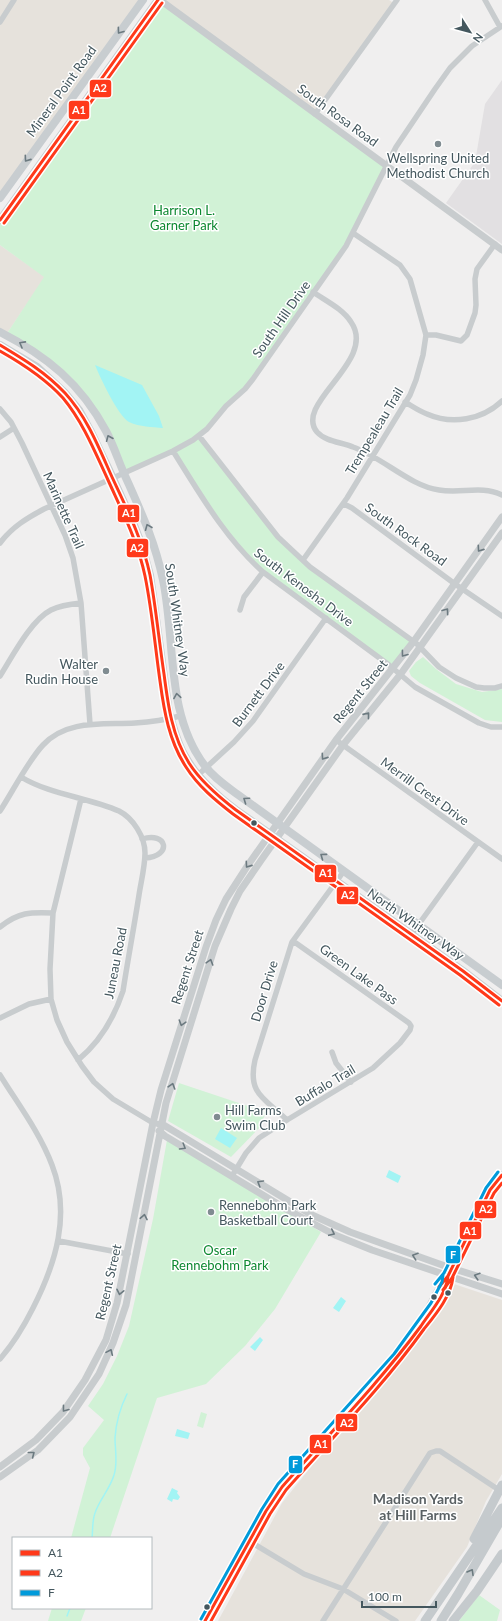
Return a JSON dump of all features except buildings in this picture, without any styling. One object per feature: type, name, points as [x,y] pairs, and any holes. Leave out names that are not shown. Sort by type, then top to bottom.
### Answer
[{"type":"main road","name":"Mineral Point Road","points":[[0,198],[143,0]]},
{"type":"main road","name":"Mineral Point Road","points":[[0,220],[159,0]]},
{"type":"main road","name":"South Whitney Way","points":[[0,332],[33,350],[61,371],[76,387],[92,408],[106,432],[151,535],[163,581],[180,716],[190,742],[206,767],[218,780],[285,828]]},
{"type":"main road","name":"South Whitney Way","points":[[0,345],[37,367],[64,392],[79,410],[91,432],[134,525],[150,575],[169,713],[174,732],[185,756],[198,775],[223,800],[278,838]]},
{"type":"main road","name":"North Whitney Way","points":[[285,828],[502,985]]},
{"type":"main road","name":"North Whitney Way","points":[[278,838],[502,1001]]},
{"type":"main road","points":[[461,1567],[500,1488]]},
{"type":"main road","points":[[425,1621],[502,1508]]},
{"type":"main road","points":[[441,1620],[463,1587],[502,1518]]},
{"type":"main road","points":[[453,1621],[477,1591],[502,1554]]},
{"type":"street","points":[[0,22],[14,0]]},
{"type":"street","name":"South Rosa Road","points":[[159,0],[502,250]]},
{"type":"street","points":[[316,114],[397,0]]},
{"type":"street","points":[[485,0],[501,27]]},
{"type":"street","name":"South Hill Drive","points":[[0,543],[18,524],[51,505],[113,479],[173,451],[199,436],[253,379],[346,246],[354,233],[386,166],[413,120],[450,68],[472,46],[501,27]]},
{"type":"street","name":"Trempealeau Trail","points":[[303,560],[344,504],[410,395],[423,355],[426,334],[418,304],[407,274],[400,265],[354,233]]},
{"type":"street","points":[[426,334],[461,340],[467,335],[476,305],[475,279],[477,269],[495,244]]},
{"type":"street","points":[[313,292],[347,317],[354,327],[357,339],[353,354],[316,407],[313,416],[314,425],[317,431],[323,437],[352,446],[432,489],[450,492],[486,489],[502,495]]},
{"type":"street","points":[[405,402],[434,417],[456,420],[481,414],[502,401]]},
{"type":"street","name":"Marinette Trail","points":[[0,409],[14,428],[70,547],[81,603],[90,724]]},
{"type":"street","points":[[0,438],[14,428]]},
{"type":"street","name":"South Kenosha Drive","points":[[199,436],[278,537],[303,560],[417,644],[439,667],[466,683],[484,688],[495,688],[502,686]]},
{"type":"street","name":"South Kenosha Drive","points":[[173,451],[233,542],[248,559],[263,572],[423,692],[479,724],[491,727],[502,727]]},
{"type":"street","name":"South Rock Road","points":[[344,504],[352,508],[455,584],[502,616]]},
{"type":"street","name":"Regent Street","points":[[0,1477],[38,1450],[60,1428],[82,1400],[99,1374],[113,1343],[122,1321],[166,1104],[215,946],[240,891],[343,745],[400,675],[417,644],[455,584],[502,517]]},
{"type":"street","points":[[494,527],[502,532]]},
{"type":"street","name":"Regent Street","points":[[0,1467],[30,1445],[51,1426],[72,1401],[98,1357],[110,1329],[118,1303],[153,1123],[161,1090],[212,929],[234,886],[336,740],[393,668],[417,644],[462,589],[502,532]]},
{"type":"street","points":[[240,610],[244,597],[263,572]]},
{"type":"street","points":[[0,676],[37,620],[50,610],[60,606],[81,603]]},
{"type":"street","name":"Burnett Drive","points":[[198,775],[234,742],[254,721],[326,618]]},
{"type":"street","points":[[0,811],[39,749],[56,734],[68,728],[90,724],[136,723],[171,719],[180,716]]},
{"type":"street","name":"Merrill Crest Drive","points":[[336,740],[502,859]]},
{"type":"street","name":"Juneau Road","points":[[21,777],[36,785],[119,811],[133,823],[142,838],[145,858],[123,991],[110,1022],[89,1051],[78,1060]]},
{"type":"street","points":[[81,799],[53,913],[50,969],[51,999],[62,1031],[78,1060],[94,1082],[113,1099],[153,1123],[161,1133],[286,1209],[335,1235],[372,1250],[502,1294]]},
{"type":"street","points":[[142,838],[150,836],[157,838],[164,846],[160,854],[145,858]]},
{"type":"street","points":[[411,935],[478,842]]},
{"type":"street","name":"Door Drive","points":[[287,1120],[266,1103],[257,1092],[253,1072],[257,1052],[286,958],[293,941],[344,870]]},
{"type":"street","points":[[0,927],[18,915],[28,912],[53,913]]},
{"type":"street","name":"Green Lake Pass","points":[[293,941],[411,1026]]},
{"type":"street","points":[[0,1018],[29,1004],[51,999]]},
{"type":"street","name":"Buffalo Trail","points":[[232,1176],[252,1146],[268,1132],[382,1062],[400,1043],[410,1030],[411,1026]]},
{"type":"street","points":[[332,1052],[336,1063],[351,1082]]},
{"type":"street","points":[[0,1075],[40,1138],[53,1166],[58,1185],[60,1204],[59,1241],[53,1265],[38,1298],[20,1331],[0,1359]]},
{"type":"street","points":[[153,1123],[162,1124],[312,1215],[350,1232],[502,1284]]},
{"type":"street","points":[[204,1621],[266,1511],[285,1482],[384,1373],[419,1328],[438,1300],[447,1284],[448,1276],[490,1190],[502,1175]]},
{"type":"street","points":[[59,1241],[136,1256]]},
{"type":"street","points":[[322,1621],[430,1453],[440,1451],[500,1488]]},
{"type":"street","points":[[249,1541],[304,1574],[343,1589],[396,1621]]},
{"type":"shaded area","points":[[0,0],[143,0],[0,198]]},
{"type":"shaded area","points":[[160,0],[389,0],[395,4],[315,114]]},
{"type":"shaded area","points":[[502,80],[502,244],[446,203],[475,162],[485,104]]},
{"type":"shaded area","points":[[0,245],[45,277],[6,335],[0,332]]},
{"type":"shaded area","points":[[451,1283],[502,1300],[502,1474],[486,1501],[467,1547],[415,1621],[218,1621],[282,1503],[339,1432],[403,1360],[434,1315]]},
{"type":"green space","name":"Harrison L. Garner Park","points":[[158,0],[386,166],[353,233],[253,379],[199,436],[269,525],[297,555],[414,641],[393,668],[242,553],[173,451],[124,473],[106,432],[76,387],[6,335],[44,277],[0,245],[0,220]]},
{"type":"green space","points":[[423,657],[456,684],[482,692],[502,689],[502,722],[485,720],[420,683],[411,676],[409,671],[416,662]]},
{"type":"green space","name":"Hill Farms Swim Club","points":[[179,1083],[266,1112],[260,1127],[231,1157],[168,1121]]},
{"type":"green space","name":"Oscar Rennebohm Park","points":[[167,1140],[321,1232],[275,1309],[245,1346],[206,1384],[157,1398],[110,1537],[71,1537],[90,1468],[83,1455],[83,1448],[104,1420],[88,1406],[103,1384],[117,1356],[129,1326],[153,1219]]},
{"type":"green space","points":[[201,1412],[207,1414],[203,1428],[197,1426]]},
{"type":"green space","points":[[479,1595],[500,1610],[497,1621],[459,1621]]},
{"type":"green space","points":[[52,1609],[86,1609],[81,1621],[48,1621]]},
{"type":"water","points":[[95,365],[142,385],[159,416],[163,428],[137,425],[129,422],[120,412],[110,396]]},
{"type":"water","points":[[221,1128],[237,1138],[230,1148],[215,1139]]},
{"type":"water","points":[[389,1170],[401,1176],[398,1183],[386,1177]]},
{"type":"water","points":[[341,1297],[346,1301],[339,1312],[333,1308]]},
{"type":"water","points":[[260,1337],[263,1340],[255,1351],[250,1347]]},
{"type":"water","points":[[177,1429],[190,1433],[188,1439],[175,1436]]},
{"type":"water","points":[[172,1488],[178,1491],[177,1493],[180,1497],[178,1500],[173,1499],[172,1502],[167,1499]]},
{"type":"waterway","points":[[92,1537],[95,1513],[110,1485],[115,1470],[116,1426],[120,1410],[127,1394]]},
{"type":"waterway","points":[[67,1616],[70,1609]]},
{"type":"transit line","name":"A1","points":[[0,220],[158,0]]},
{"type":"transit line","name":"A2","points":[[4,223],[162,3]]},
{"type":"transit line","name":"A1","points":[[0,345],[26,361],[65,393],[80,412],[92,433],[134,525],[147,562],[154,600],[167,697],[172,720],[178,742],[183,753],[199,777],[236,810],[463,971],[502,1001]]},
{"type":"transit line","name":"A2","points":[[0,351],[25,366],[41,378],[56,391],[70,407],[88,438],[124,515],[134,539],[145,576],[168,726],[175,747],[191,774],[207,792],[233,814],[460,975],[499,1005]]},
{"type":"transit line","name":"F","points":[[435,1284],[444,1273],[486,1188],[498,1172]]},
{"type":"transit line","name":"A1","points":[[439,1287],[448,1276],[490,1190],[502,1175]]},
{"type":"transit line","name":"A2","points":[[443,1290],[452,1278],[494,1193],[502,1183]]},
{"type":"transit line","name":"F","points":[[201,1619],[262,1509],[278,1484],[394,1354],[431,1303],[442,1282],[443,1275]]},
{"type":"transit line","name":"A1","points":[[205,1621],[266,1511],[282,1487],[371,1388],[405,1347],[438,1302],[447,1283],[448,1276]]},
{"type":"transit line","name":"A2","points":[[211,1621],[270,1514],[286,1490],[392,1371],[446,1298],[452,1284],[453,1277]]},
{"type":"place","name":"Wellspring United Methodist Church","points":[[438,144]]},
{"type":"place","name":"Walter Rudin House","points":[[106,671]]},
{"type":"place","name":"Hill Farms Swim Club","points":[[217,1117]]},
{"type":"place","name":"Rennebohm Park Basketball Court","points":[[211,1212]]},
{"type":"district","name":"Madison Yards at Hill Farms","points":[[418,1508]]}]
